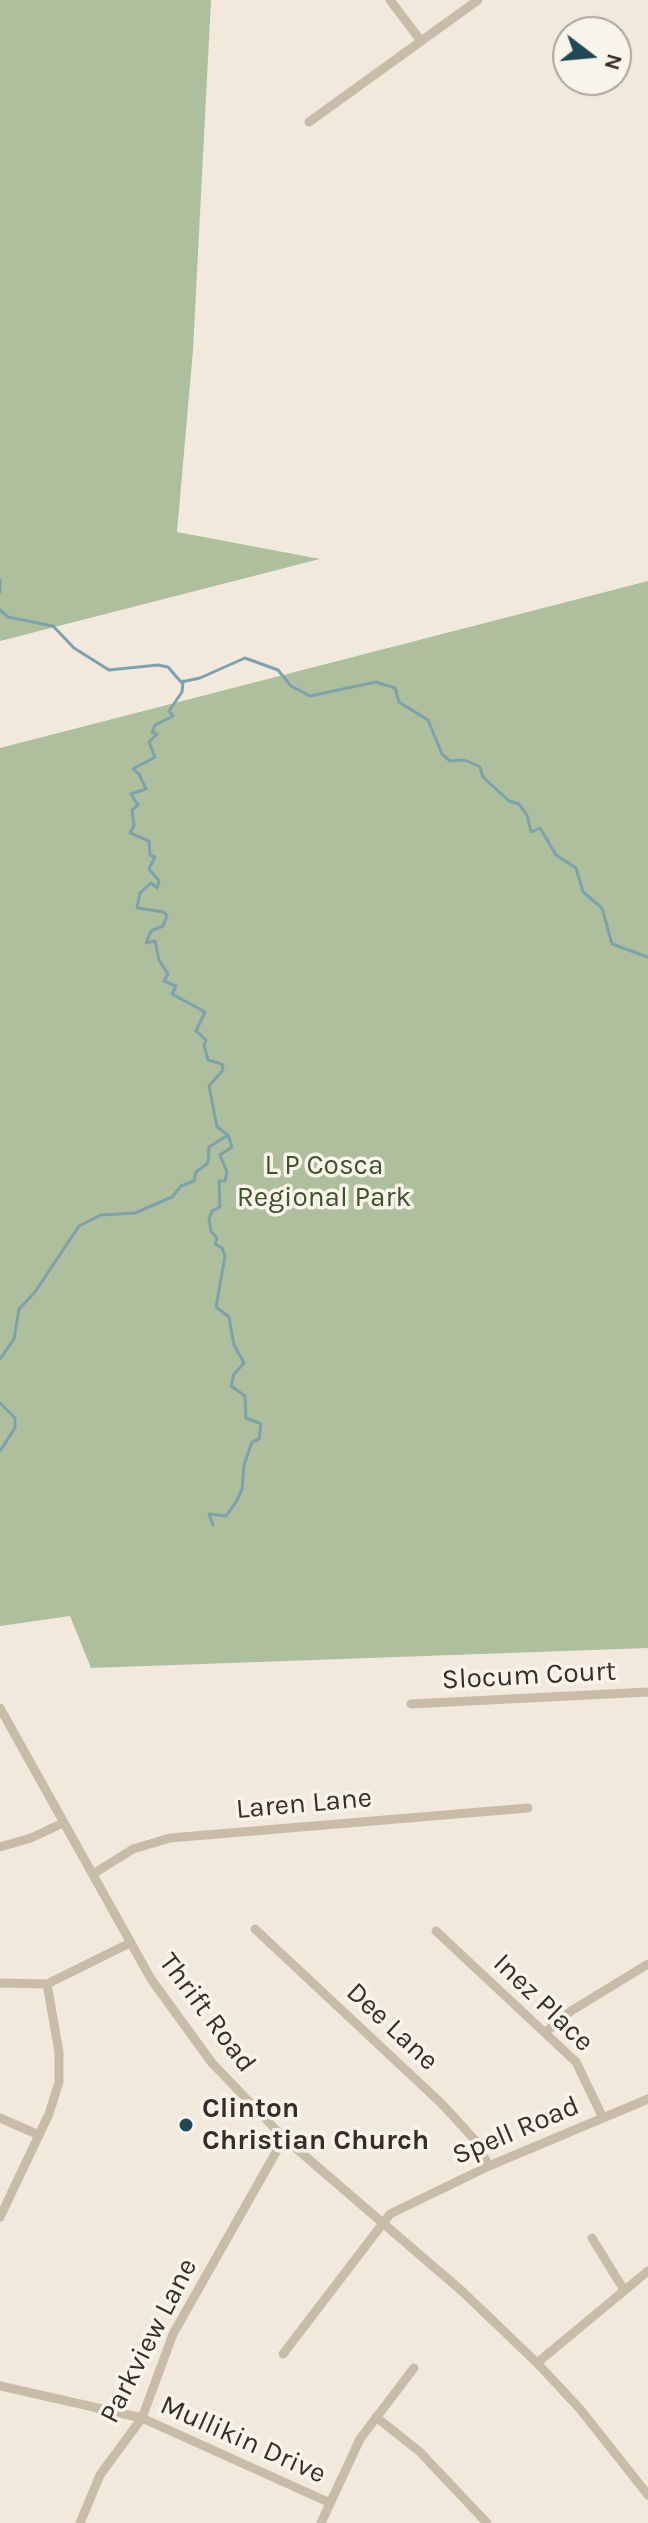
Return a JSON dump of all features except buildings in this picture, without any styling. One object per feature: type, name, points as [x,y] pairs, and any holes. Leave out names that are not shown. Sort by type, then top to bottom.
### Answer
[{"type":"street","points":[[390,0],[421,41]]},
{"type":"street","points":[[309,122],[478,0]]},
{"type":"street","name":"Slocum Court","points":[[411,1704],[648,1692]]},
{"type":"street","name":"Thrift Road","points":[[0,1708],[130,1943],[185,2030],[284,2138],[463,2292],[537,2363],[580,2409],[648,2495]]},
{"type":"street","name":"Laren Lane","points":[[93,1874],[133,1849],[170,1838],[528,1808]]},
{"type":"street","points":[[0,1847],[31,1838],[63,1823]]},
{"type":"street","name":"Dee Lane","points":[[255,1929],[442,2104],[474,2139],[489,2166]]},
{"type":"street","name":"Inez Place","points":[[436,1931],[547,2031],[582,2071],[603,2118]]},
{"type":"street","points":[[0,1983],[47,1984],[130,1943]]},
{"type":"street","points":[[547,2031],[571,2011],[648,1964]]},
{"type":"street","points":[[0,2217],[53,2105],[60,2073],[47,1984]]},
{"type":"street","name":"Spell Road","points":[[283,2354],[380,2222],[398,2209],[489,2166],[648,2099]]},
{"type":"street","points":[[0,2118],[39,2135]]},
{"type":"street","name":"Parkview Lane","points":[[80,2523],[94,2485],[142,2418],[173,2334],[284,2138]]},
{"type":"street","points":[[592,2238],[624,2290]]},
{"type":"street","points":[[537,2363],[648,2271]]},
{"type":"street","points":[[321,2523],[328,2502],[360,2439],[414,2368]]},
{"type":"street","name":"Mullikin Drive","points":[[0,2386],[142,2418],[328,2502]]},
{"type":"street","points":[[376,2417],[420,2452],[487,2523]]},
{"type":"green space","points":[[0,0],[211,0],[193,350],[177,532],[320,559],[0,641]]},
{"type":"green space","name":"L P Cosca Regional Park","points":[[648,581],[648,1648],[91,1668],[70,1616],[0,1626],[0,748]]},
{"type":"waterway","points":[[0,580],[0,592]]},
{"type":"waterway","points":[[0,610],[8,617],[53,626],[74,648],[109,670],[158,665],[168,667],[181,682],[200,678],[245,658],[278,670],[291,686],[310,696],[376,682],[395,688],[399,702],[428,720],[442,754],[450,761],[465,760],[480,767],[483,777],[509,801],[519,804],[527,815],[531,832],[540,828],[556,855],[576,868],[583,892],[602,908],[612,944],[648,957]]},
{"type":"waterway","points":[[183,681],[182,692],[169,711],[173,716],[155,725],[152,732],[157,734],[149,742],[155,757],[133,769],[146,789],[131,794],[138,805],[132,810],[134,826],[130,833],[149,841],[150,855],[155,857],[149,869],[159,881],[157,888],[151,883],[140,893],[137,908],[164,912],[167,916],[163,926],[151,931],[146,943],[155,941],[159,960],[168,974],[164,981],[176,986],[172,994],[205,1012],[196,1031],[206,1040],[204,1045],[208,1060],[222,1064],[223,1070],[209,1086],[217,1127],[228,1135],[232,1147],[220,1155],[227,1172],[225,1181],[219,1181],[220,1207],[212,1211],[209,1219],[211,1231],[217,1238],[215,1244],[222,1248],[225,1256],[216,1307],[229,1317],[234,1345],[244,1363],[234,1374],[231,1386],[245,1396],[246,1418],[261,1424],[259,1439],[252,1442],[244,1465],[242,1489],[236,1502],[226,1516],[209,1514],[213,1525]]},
{"type":"waterway","points":[[0,1359],[14,1339],[19,1309],[35,1292],[79,1226],[101,1215],[135,1213],[172,1197],[181,1186],[194,1181],[196,1172],[208,1163],[209,1147],[228,1135]]},
{"type":"waterway","points":[[0,1403],[15,1418],[15,1428],[0,1451]]},
{"type":"place","name":"Clinton Christian Church","points":[[186,2125]]}]
